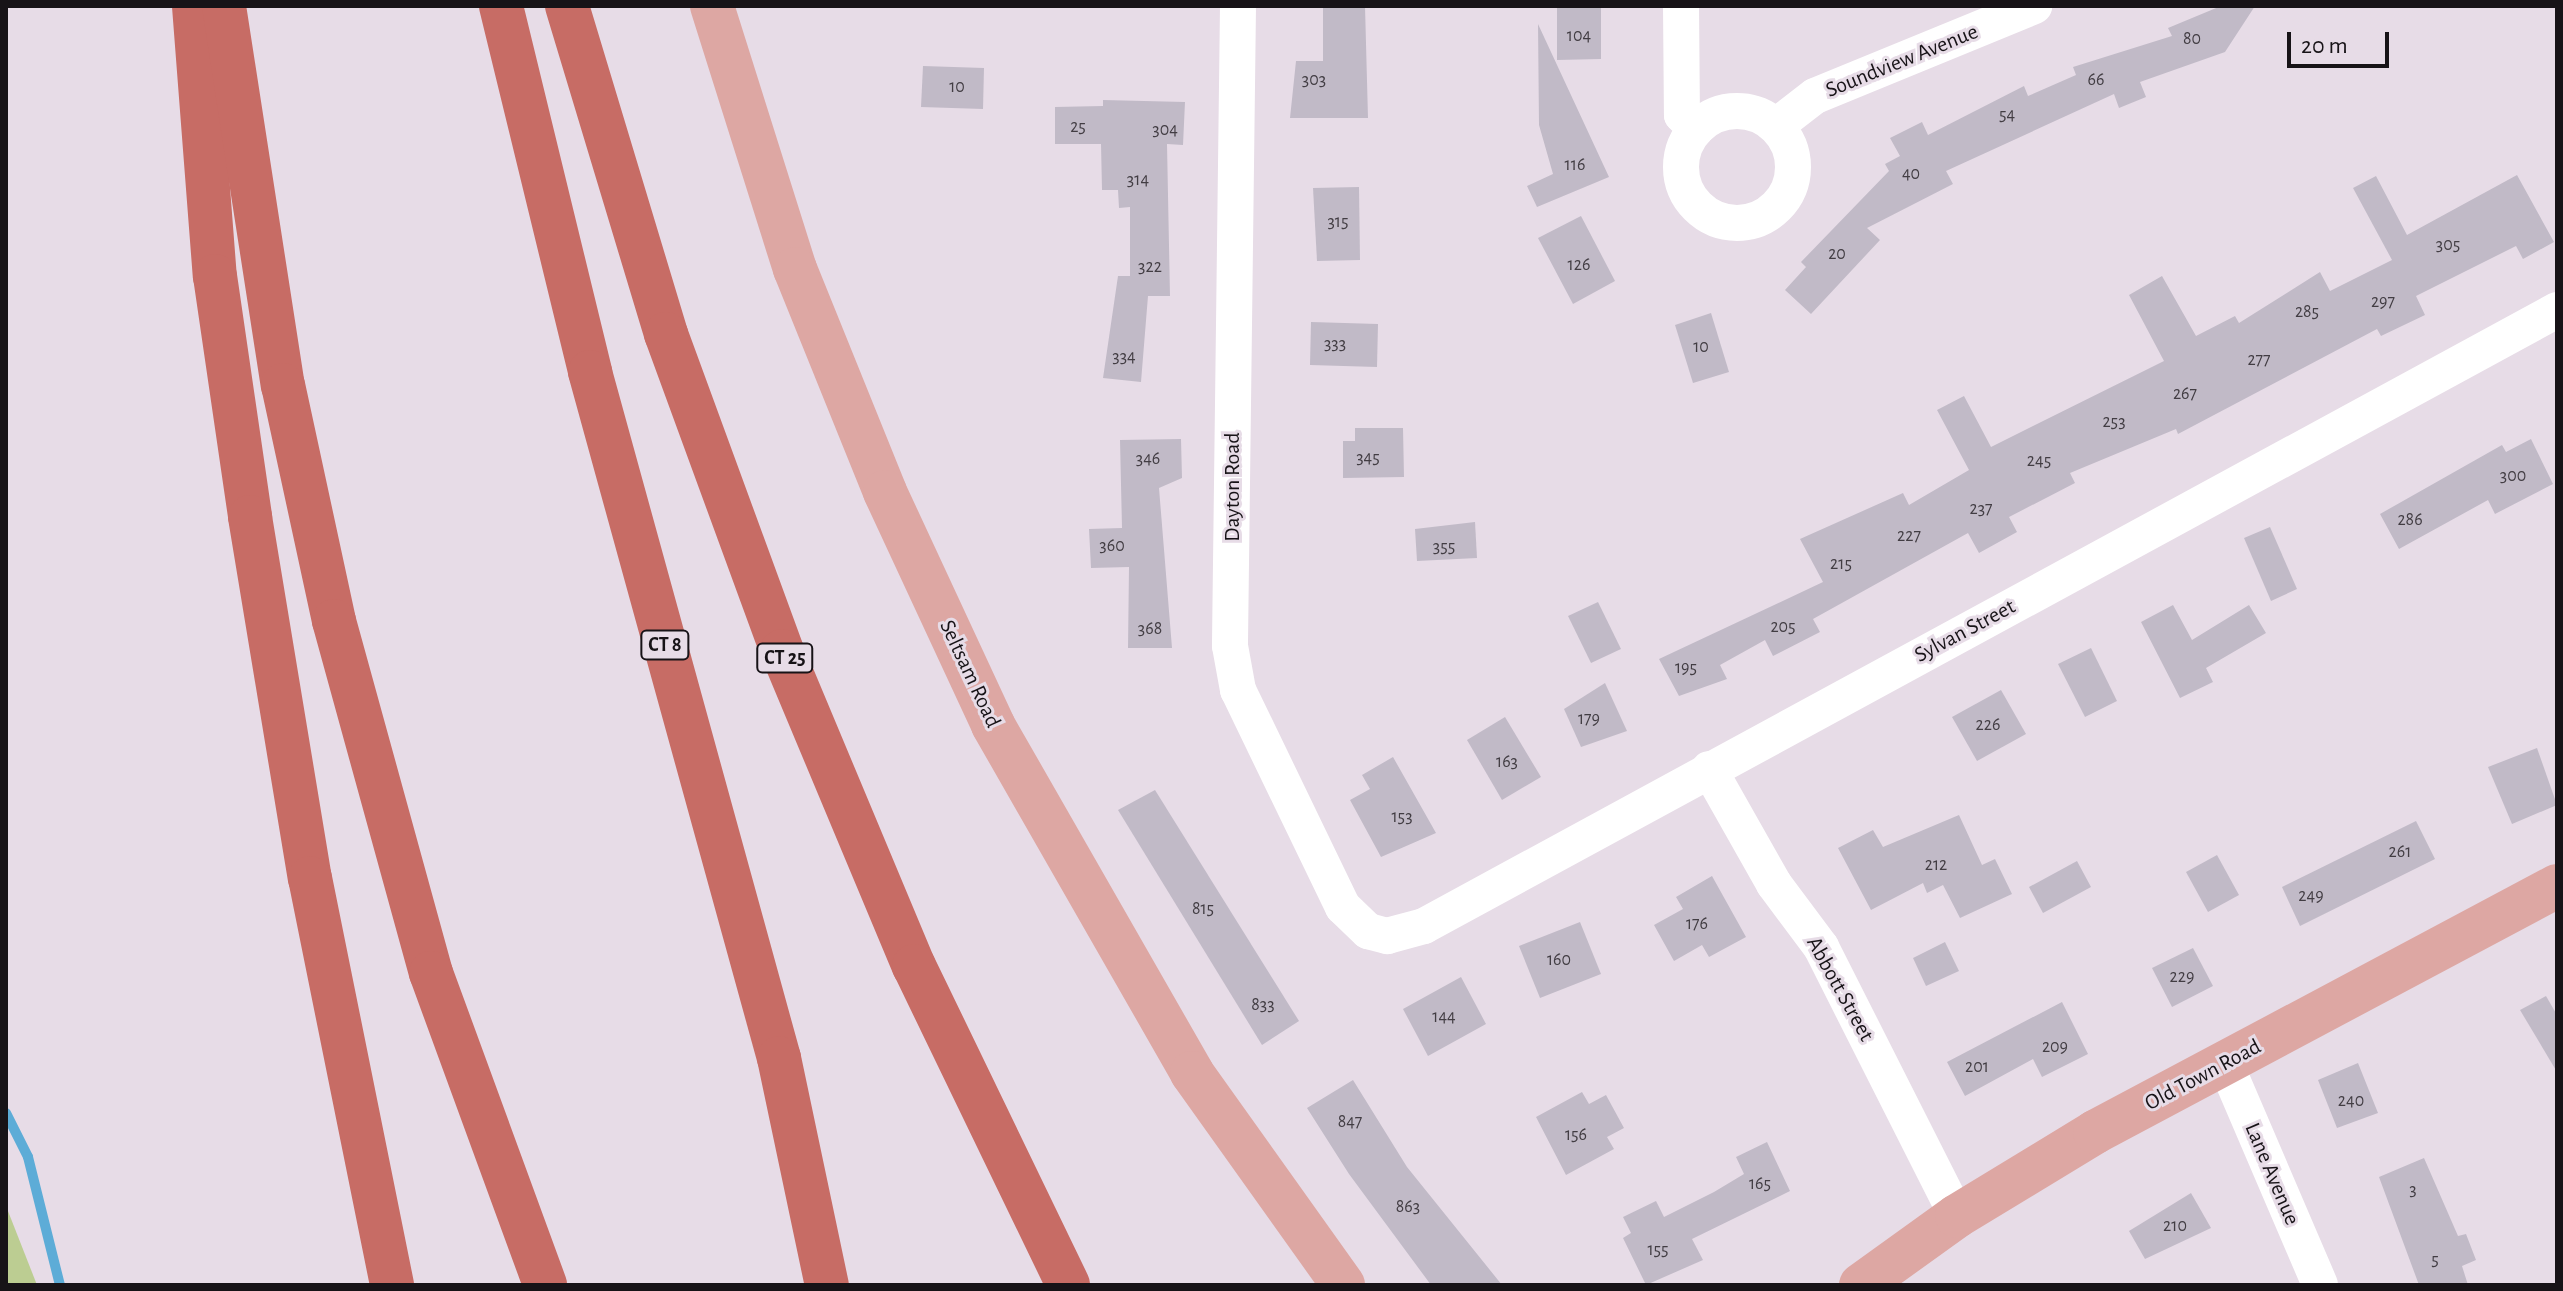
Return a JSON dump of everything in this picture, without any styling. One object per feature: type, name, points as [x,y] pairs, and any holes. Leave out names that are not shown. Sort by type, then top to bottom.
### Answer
[{"type":"highway","points":[[194,6],[215,276],[250,517],[310,878],[392,1285]]},
{"type":"highway","points":[[224,6],[283,385],[353,695],[431,973],[545,1285]]},
{"type":"highway","name":"CT 8","points":[[501,6],[590,372],[779,1058],[827,1285]]},
{"type":"highway","name":"CT 25","points":[[567,6],[666,334],[782,651],[914,966],[1068,1285]]},
{"type":"main road","name":"Seltsam Road","points":[[712,6],[795,269],[885,492],[993,725],[1169,1037],[1343,1285]]},
{"type":"main road","name":"Old Town Road","points":[[1882,1278],[1957,1216],[2225,1063],[2557,886]]},
{"type":"street","name":"Dayton Road","points":[[1238,6],[1230,646],[1238,690],[1343,907],[1368,931]]},
{"type":"street","points":[[1681,6],[1682,115],[1696,129]]},
{"type":"street","name":"Soundview Avenue","points":[[1776,126],[1815,96],[2034,6]]},
{"type":"street","points":[[1727,112],[1752,114],[1776,126],[1793,157],[1788,193],[1762,218],[1744,223],[1710,216],[1687,192],[1682,159],[1696,129],[1727,112]]},
{"type":"street","name":"Sylvan Street","points":[[1368,931],[1387,936],[1424,926],[2557,310]]},
{"type":"street","name":"Abbott Street","points":[[1709,769],[1774,884],[1821,947],[1957,1216]]},
{"type":"street","name":"Lane Avenue","points":[[2225,1063],[2320,1285]]},
{"type":"green space","points":[[6,1206],[37,1285],[6,1285]]},
{"type":"building","points":[[1323,6],[1365,6],[1368,118],[1290,118],[1296,61],[1323,61]]},
{"type":"building","points":[[1557,6],[1601,6],[1601,59],[1557,60]]},
{"type":"building","points":[[2221,6],[2255,6],[2225,52],[2140,82],[2146,97],[2119,108],[2114,94],[1946,171],[1953,184],[1867,228],[1880,240],[1811,314],[1785,290],[1806,267],[1801,262],[1889,171],[1885,164],[1900,156],[1890,138],[1922,122],[1928,135],[2024,86],[2028,96],[2076,75],[2073,67],[2172,36],[2168,28]]},
{"type":"building","points":[[1538,24],[1609,177],[1537,207],[1527,186],[1553,174],[1539,125]]},
{"type":"building","points":[[923,66],[984,68],[983,109],[921,107]]},
{"type":"building","points":[[1103,100],[1185,102],[1183,145],[1167,144],[1170,296],[1148,296],[1141,382],[1103,378],[1118,276],[1130,276],[1130,207],[1119,208],[1118,190],[1102,190],[1101,144],[1055,144],[1055,107],[1103,106]]},
{"type":"building","points":[[2517,175],[2554,242],[2523,259],[2516,246],[2416,296],[2425,315],[2381,336],[2377,329],[2178,434],[2176,429],[2070,473],[2075,483],[2009,517],[2017,532],[1979,553],[1968,533],[1813,619],[1820,632],[1773,656],[1765,640],[1720,665],[1727,679],[1679,696],[1659,659],[1823,582],[1800,539],[1903,493],[1909,505],[1969,470],[1937,410],[1964,396],[1991,447],[2164,361],[2129,295],[2162,276],[2196,336],[2235,316],[2239,323],[2320,272],[2330,291],[2392,260],[2353,188],[2376,176],[2407,235]]},
{"type":"building","points":[[1359,187],[1360,260],[1317,261],[1313,188]]},
{"type":"building","points":[[1581,216],[1615,281],[1573,304],[1538,238]]},
{"type":"building","points":[[1711,313],[1729,372],[1693,383],[1675,325]]},
{"type":"building","points":[[1311,322],[1378,324],[1377,367],[1310,365]]},
{"type":"building","points":[[1355,428],[1403,428],[1404,477],[1343,478],[1343,441],[1355,441]]},
{"type":"building","points":[[1181,439],[1182,478],[1159,488],[1172,648],[1128,648],[1129,567],[1091,568],[1089,529],[1122,528],[1120,440]]},
{"type":"building","points":[[2531,439],[2553,484],[2495,514],[2488,500],[2399,549],[2380,514],[2502,445],[2506,452]]},
{"type":"building","points":[[1475,522],[1477,558],[1417,561],[1415,529]]},
{"type":"building","points":[[2270,527],[2297,589],[2271,601],[2244,538]]},
{"type":"building","points":[[1598,602],[1621,649],[1591,663],[1568,616]]},
{"type":"building","points":[[2173,605],[2192,640],[2249,605],[2266,633],[2206,668],[2213,682],[2180,698],[2141,622]]},
{"type":"building","points":[[2091,648],[2117,701],[2085,717],[2058,664]]},
{"type":"building","points":[[1605,683],[1627,731],[1581,747],[1564,709]]},
{"type":"building","points":[[2001,690],[2026,734],[1977,761],[1952,717]]},
{"type":"building","points":[[1505,717],[1541,777],[1502,800],[1467,740]]},
{"type":"building","points":[[2537,748],[2557,805],[2512,824],[2488,767]]},
{"type":"building","points":[[1393,757],[1436,833],[1381,857],[1350,800],[1370,789],[1362,775]]},
{"type":"building","points":[[1155,790],[1299,1021],[1262,1045],[1118,810]]},
{"type":"building","points":[[1959,815],[1982,865],[1995,859],[2012,894],[1960,918],[1943,885],[1927,893],[1923,883],[1871,910],[1838,848],[1873,830],[1883,847]]},
{"type":"building","points":[[2416,821],[2435,859],[2300,926],[2282,887]]},
{"type":"building","points":[[2217,855],[2239,895],[2208,912],[2186,872]]},
{"type":"building","points":[[2077,861],[2091,887],[2043,913],[2029,887]]},
{"type":"building","points":[[1712,876],[1746,937],[1709,957],[1702,945],[1674,961],[1654,925],[1683,909],[1676,897]]},
{"type":"building","points":[[1580,922],[1601,974],[1540,998],[1519,946]]},
{"type":"building","points":[[1945,942],[1959,971],[1926,986],[1913,958]]},
{"type":"building","points":[[2193,948],[2213,986],[2172,1007],[2152,968]]},
{"type":"building","points":[[1461,977],[1486,1024],[1428,1056],[1403,1009]]},
{"type":"building","points":[[2546,996],[2557,1015],[2557,1072],[2520,1010]]},
{"type":"building","points":[[2062,1002],[2088,1054],[2042,1077],[2033,1059],[1965,1096],[1947,1062]]},
{"type":"building","points":[[2358,1063],[2378,1113],[2337,1128],[2318,1080]]},
{"type":"building","points":[[1353,1080],[1407,1167],[1502,1285],[1431,1285],[1349,1174],[1307,1108]]},
{"type":"building","points":[[1582,1092],[1589,1104],[1606,1095],[1624,1128],[1607,1137],[1614,1149],[1566,1175],[1536,1117]]},
{"type":"building","points":[[1767,1142],[1790,1191],[1692,1239],[1703,1260],[1646,1285],[1623,1238],[1631,1233],[1623,1217],[1656,1201],[1664,1217],[1714,1192],[1744,1174],[1736,1157]]},
{"type":"building","points":[[2424,1158],[2458,1236],[2466,1234],[2476,1260],[2462,1266],[2468,1285],[2419,1285],[2379,1177]]},
{"type":"building","points":[[2191,1193],[2211,1228],[2145,1259],[2129,1231]]},
{"type":"waterway","points":[[6,1113],[28,1157],[60,1285]]}]
